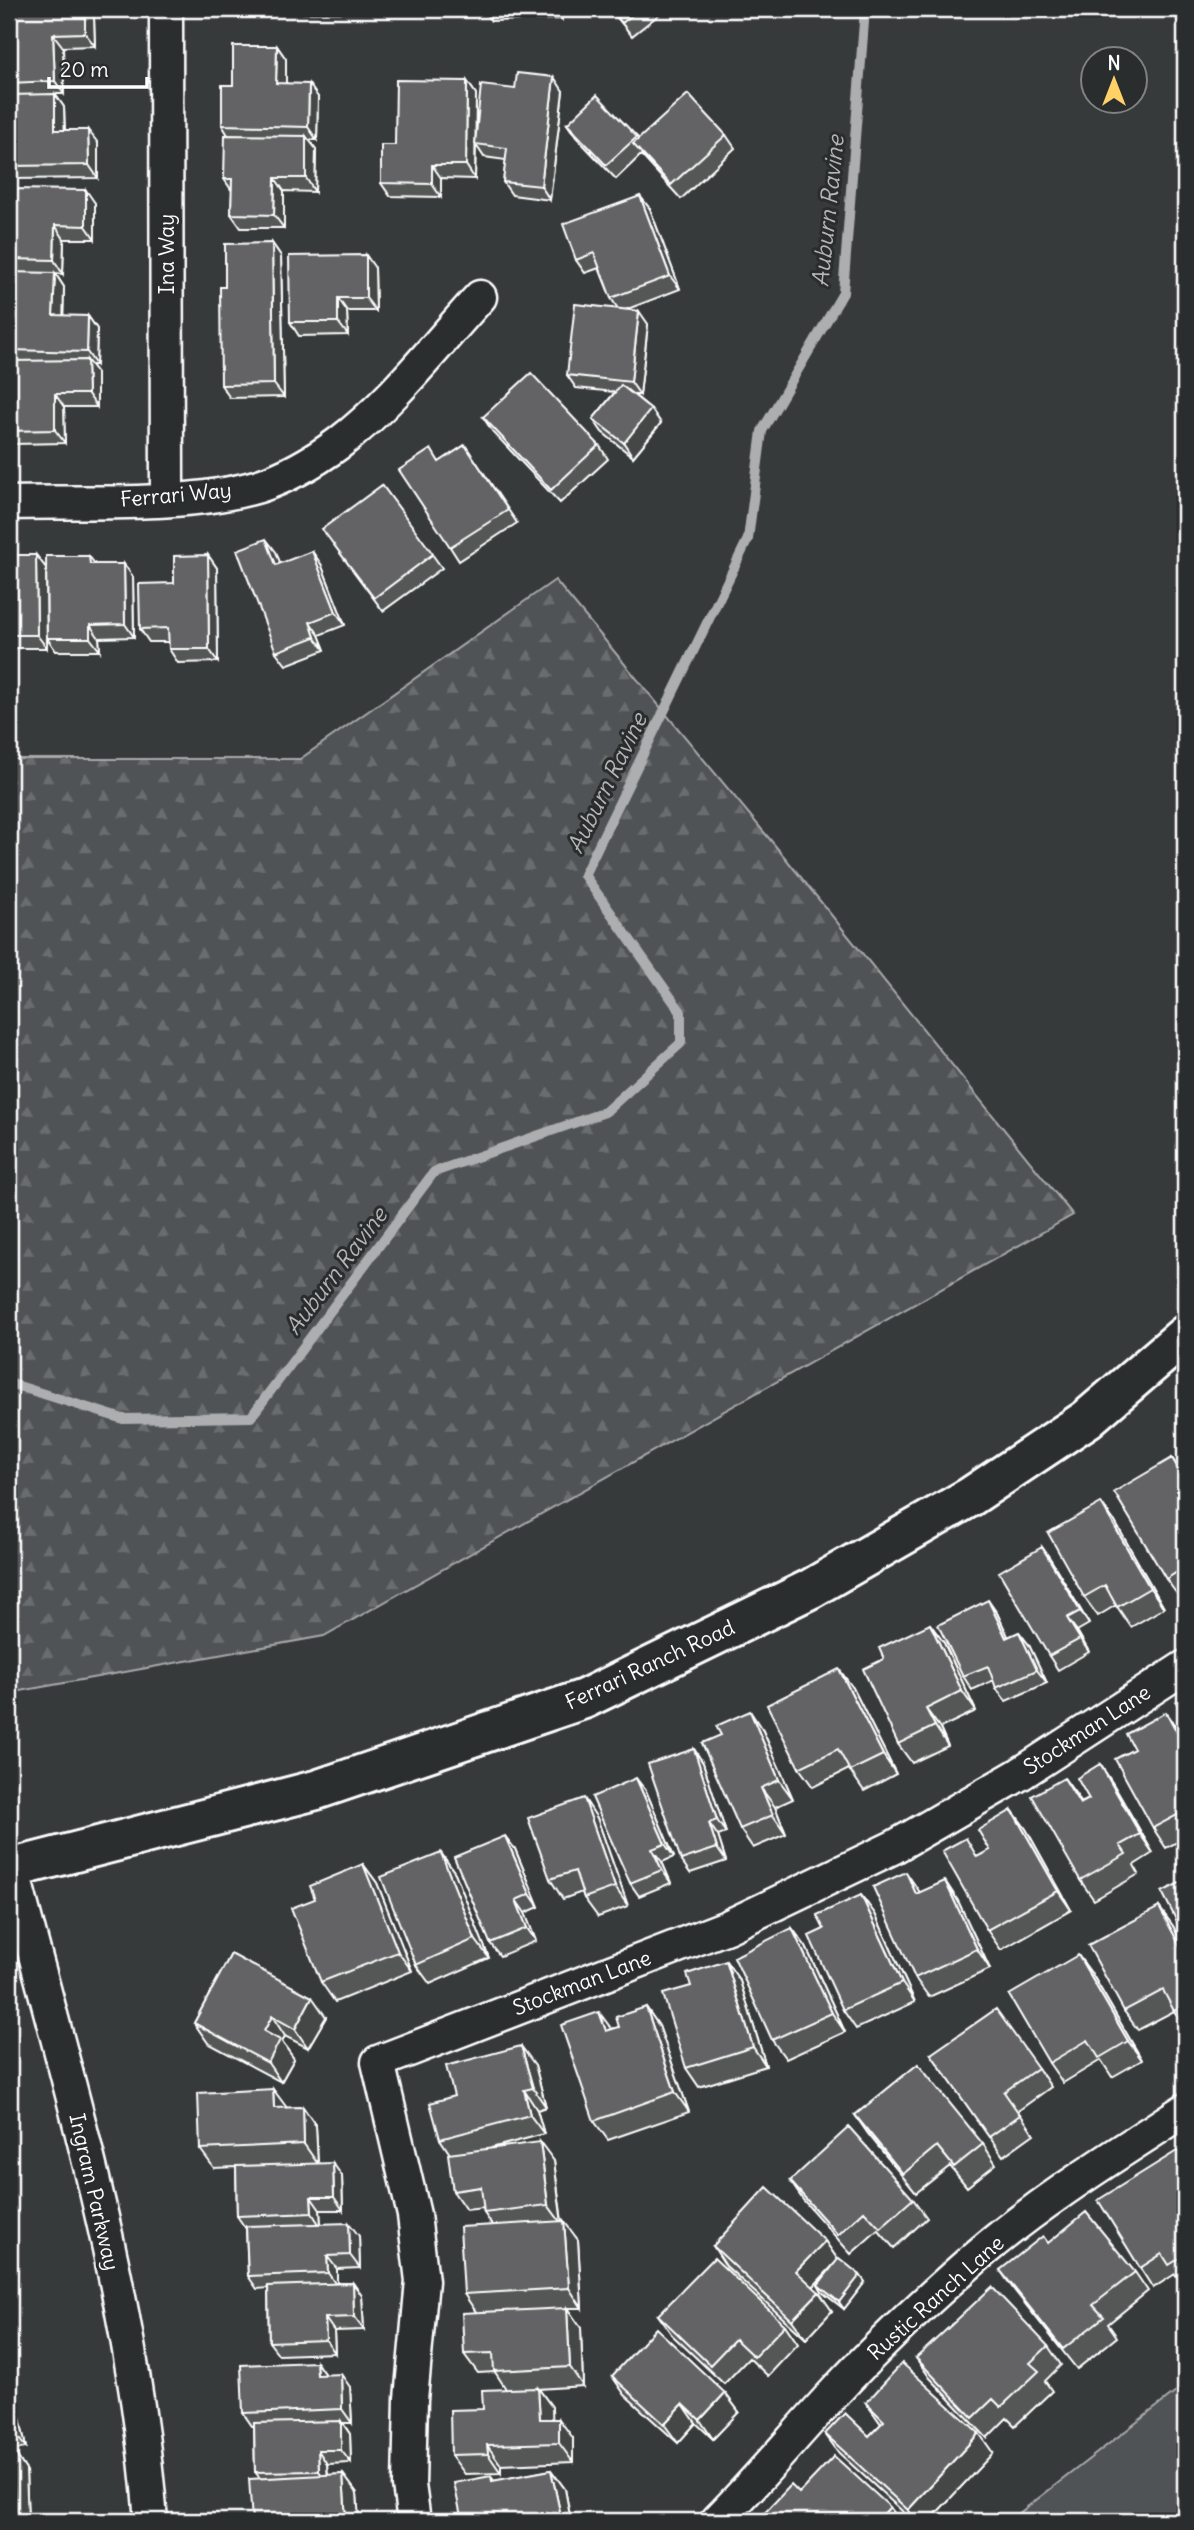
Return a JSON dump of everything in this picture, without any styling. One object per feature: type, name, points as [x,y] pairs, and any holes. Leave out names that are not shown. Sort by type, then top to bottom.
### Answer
[{"type":"main road","name":"Ferrari Ranch Road","points":[[11,1869],[316,1790],[583,1699],[810,1589],[970,1497],[1087,1419],[1185,1335]]},
{"type":"street","name":"Ina Way","points":[[166,9],[167,500]]},
{"type":"street","name":"Ferrari Way","points":[[9,503],[167,500],[215,496],[260,485],[300,468],[339,443],[381,406],[480,297]]},
{"type":"street","name":"Stockman Lane","points":[[414,2521],[409,2485],[411,2399],[422,2281],[414,2215],[378,2062],[726,1927],[894,1847],[1020,1774],[1185,1667]]},
{"type":"street","name":"Ingram Parkway","points":[[11,1869],[88,2157],[121,2308],[141,2416],[151,2521]]},
{"type":"street","name":"Rustic Ranch Lane","points":[[717,2521],[759,2479],[835,2392],[902,2325],[979,2255],[1061,2191],[1185,2110]]},
{"type":"green space","points":[[555,580],[787,860],[1073,1215],[324,1636],[9,1693],[9,759],[300,759]]},
{"type":"green space","points":[[1185,2385],[1185,2521],[1009,2521]]},
{"type":"building","points":[[9,9],[85,9],[85,33],[53,34],[55,81],[9,83]]},
{"type":"building","points":[[611,9],[640,9],[622,23]]},
{"type":"building","points":[[233,46],[277,46],[276,83],[309,84],[308,127],[222,125],[222,85],[233,85]]},
{"type":"building","points":[[517,73],[554,77],[541,186],[503,182],[507,148],[475,144],[481,85],[515,89]]},
{"type":"building","points":[[396,80],[467,81],[466,165],[432,165],[432,184],[381,183],[381,145],[395,145]]},
{"type":"building","points":[[55,94],[55,130],[88,130],[89,165],[9,166],[9,95]]},
{"type":"building","points":[[688,94],[726,135],[671,185],[633,144]]},
{"type":"building","points":[[597,95],[637,137],[606,165],[567,124]]},
{"type":"building","points":[[225,135],[306,136],[306,178],[275,178],[274,215],[231,214],[232,179],[224,179]]},
{"type":"building","points":[[9,189],[86,190],[86,226],[55,225],[54,260],[9,259]]},
{"type":"building","points":[[640,196],[670,276],[611,298],[594,253],[576,260],[563,224]]},
{"type":"building","points":[[272,243],[274,384],[221,385],[220,287],[225,287],[225,244]]},
{"type":"building","points":[[366,255],[366,298],[338,298],[338,322],[290,322],[289,256]]},
{"type":"building","points":[[9,272],[55,273],[53,315],[88,316],[87,352],[9,350]]},
{"type":"building","points":[[575,304],[639,311],[631,382],[567,375]]},
{"type":"building","points":[[87,360],[88,394],[55,394],[55,430],[9,431],[9,361]]},
{"type":"building","points":[[531,373],[599,445],[551,490],[483,417]]},
{"type":"building","points":[[621,385],[651,409],[624,443],[593,419]]},
{"type":"building","points":[[465,445],[508,510],[450,547],[399,470],[431,449],[439,462]]},
{"type":"building","points":[[382,485],[433,554],[374,598],[322,529]]},
{"type":"building","points":[[266,539],[276,565],[312,551],[336,612],[310,622],[315,637],[276,652],[237,550]]},
{"type":"building","points":[[9,555],[36,555],[37,635],[9,635]]},
{"type":"building","points":[[208,555],[209,649],[169,649],[168,628],[140,629],[139,584],[174,583],[174,556]]},
{"type":"building","points":[[46,556],[89,556],[90,564],[124,564],[125,624],[90,625],[90,638],[47,638]]},
{"type":"building","points":[[1172,1458],[1185,1480],[1185,1524],[1180,1527],[1185,1535],[1185,1567],[1166,1579],[1114,1492]]},
{"type":"building","points":[[1101,1503],[1150,1588],[1117,1607],[1105,1585],[1084,1597],[1048,1533]]},
{"type":"building","points":[[1042,1547],[1080,1611],[1067,1618],[1080,1639],[1049,1656],[999,1572]]},
{"type":"building","points":[[988,1600],[1006,1638],[1019,1632],[1037,1670],[996,1688],[988,1666],[963,1676],[938,1625]]},
{"type":"building","points":[[930,1624],[962,1691],[926,1709],[935,1726],[898,1744],[863,1669],[884,1659],[879,1648]]},
{"type":"building","points":[[839,1669],[883,1755],[850,1771],[838,1749],[799,1768],[767,1705]]},
{"type":"building","points":[[1185,1697],[1185,1719],[1176,1702]]},
{"type":"building","points":[[750,1711],[779,1780],[761,1788],[773,1815],[740,1829],[702,1743],[721,1735],[716,1726]]},
{"type":"building","points":[[1166,1712],[1185,1747],[1185,1811],[1153,1828],[1115,1759],[1134,1749],[1126,1734]]},
{"type":"building","points":[[694,1749],[717,1820],[709,1823],[717,1848],[681,1860],[648,1764]]},
{"type":"building","points":[[1100,1764],[1140,1834],[1120,1845],[1126,1854],[1080,1880],[1032,1796],[1064,1778],[1080,1804],[1089,1799],[1077,1778]]},
{"type":"building","points":[[636,1778],[665,1844],[652,1849],[662,1870],[630,1883],[592,1797]]},
{"type":"building","points":[[584,1798],[615,1887],[584,1898],[575,1871],[550,1879],[528,1818]]},
{"type":"building","points":[[1012,1810],[1058,1891],[987,1930],[942,1851],[966,1838],[977,1857],[990,1850],[978,1830]]},
{"type":"building","points":[[505,1836],[530,1894],[516,1900],[527,1928],[490,1943],[454,1857]]},
{"type":"building","points":[[441,1853],[475,1939],[416,1965],[381,1877]]},
{"type":"building","points":[[363,1864],[398,1952],[321,1982],[291,1908],[315,1899],[310,1886]]},
{"type":"building","points":[[906,1872],[916,1894],[945,1881],[977,1949],[915,1978],[873,1887]]},
{"type":"building","points":[[1185,1880],[1185,1937],[1162,1892]]},
{"type":"building","points":[[861,1895],[902,1983],[843,2010],[809,1936],[824,1929],[817,1915]]},
{"type":"building","points":[[1159,1907],[1185,1955],[1185,2006],[1174,2011],[1163,1990],[1124,2011],[1088,1945]]},
{"type":"building","points":[[792,1928],[832,2013],[772,2040],[734,1957]]},
{"type":"building","points":[[231,1954],[312,1997],[295,2029],[272,2016],[264,2031],[280,2040],[268,2063],[194,2023]]},
{"type":"building","points":[[1078,1955],[1128,2041],[1099,2058],[1088,2040],[1049,2063],[1009,1995]]},
{"type":"building","points":[[726,1961],[753,2047],[686,2068],[663,1994],[691,1986],[687,1974]]},
{"type":"building","points":[[646,2007],[675,2092],[594,2121],[561,2025],[599,2012],[606,2031],[619,2027],[616,2017]]},
{"type":"building","points":[[996,2009],[1038,2068],[1004,2092],[1020,2115],[989,2137],[931,2054]]},
{"type":"building","points":[[521,2046],[533,2088],[524,2090],[530,2115],[440,2139],[430,2103],[454,2096],[446,2066]]},
{"type":"building","points":[[918,2064],[983,2144],[954,2167],[937,2146],[903,2174],[855,2115]]},
{"type":"building","points":[[273,2089],[274,2108],[303,2107],[304,2144],[200,2149],[198,2093]]},
{"type":"building","points":[[849,2127],[913,2199],[880,2228],[864,2211],[838,2235],[790,2181]]},
{"type":"building","points":[[540,2142],[548,2205],[484,2213],[481,2187],[453,2191],[448,2154]]},
{"type":"building","points":[[1185,2146],[1185,2255],[1169,2265],[1162,2254],[1140,2268],[1098,2200]]},
{"type":"building","points":[[333,2163],[334,2197],[311,2197],[312,2213],[237,2216],[236,2166]]},
{"type":"building","points":[[767,2187],[825,2241],[796,2271],[819,2292],[792,2320],[713,2246]]},
{"type":"building","points":[[1086,2212],[1135,2272],[1093,2305],[1104,2317],[1063,2349],[1000,2270],[1043,2236],[1048,2243]]},
{"type":"building","points":[[564,2221],[569,2288],[464,2294],[460,2227]]},
{"type":"building","points":[[349,2223],[350,2255],[327,2256],[328,2273],[248,2276],[246,2226]]},
{"type":"building","points":[[714,2258],[785,2325],[754,2357],[735,2339],[710,2365],[658,2315]]},
{"type":"building","points":[[839,2258],[860,2275],[839,2302],[818,2285]]},
{"type":"building","points":[[353,2283],[354,2317],[325,2318],[326,2340],[269,2342],[268,2286]]},
{"type":"building","points":[[992,2287],[1048,2346],[1030,2363],[1039,2371],[1001,2407],[993,2399],[973,2418],[916,2358]]},
{"type":"building","points":[[567,2308],[570,2367],[494,2371],[493,2353],[464,2354],[462,2313]]},
{"type":"building","points":[[656,2328],[725,2393],[700,2420],[683,2404],[664,2424],[612,2376]]},
{"type":"building","points":[[316,2362],[317,2375],[341,2374],[342,2409],[243,2413],[241,2365]]},
{"type":"building","points":[[902,2363],[979,2433],[908,2510],[825,2434],[845,2413],[869,2436],[884,2421],[866,2403]]},
{"type":"building","points":[[538,2388],[540,2419],[559,2419],[559,2443],[487,2445],[488,2454],[451,2455],[450,2410],[483,2409],[482,2390]]},
{"type":"building","points":[[341,2421],[341,2450],[318,2450],[319,2471],[255,2472],[254,2423]]},
{"type":"building","points":[[9,2450],[13,2450],[15,2518],[9,2518]]},
{"type":"building","points":[[834,2456],[890,2507],[877,2521],[757,2521],[791,2485],[799,2493]]},
{"type":"building","points":[[551,2470],[562,2521],[495,2521],[494,2518],[462,2521],[454,2483],[491,2476],[492,2481]]},
{"type":"building","points":[[343,2474],[346,2521],[252,2521],[249,2479]]},
{"type":"waterway","name":"Auburn Ravine","points":[[9,1383],[123,1419],[251,1417],[434,1172],[605,1112],[681,1043],[681,1012],[584,875],[748,539],[762,431],[843,293],[865,9]]}]
